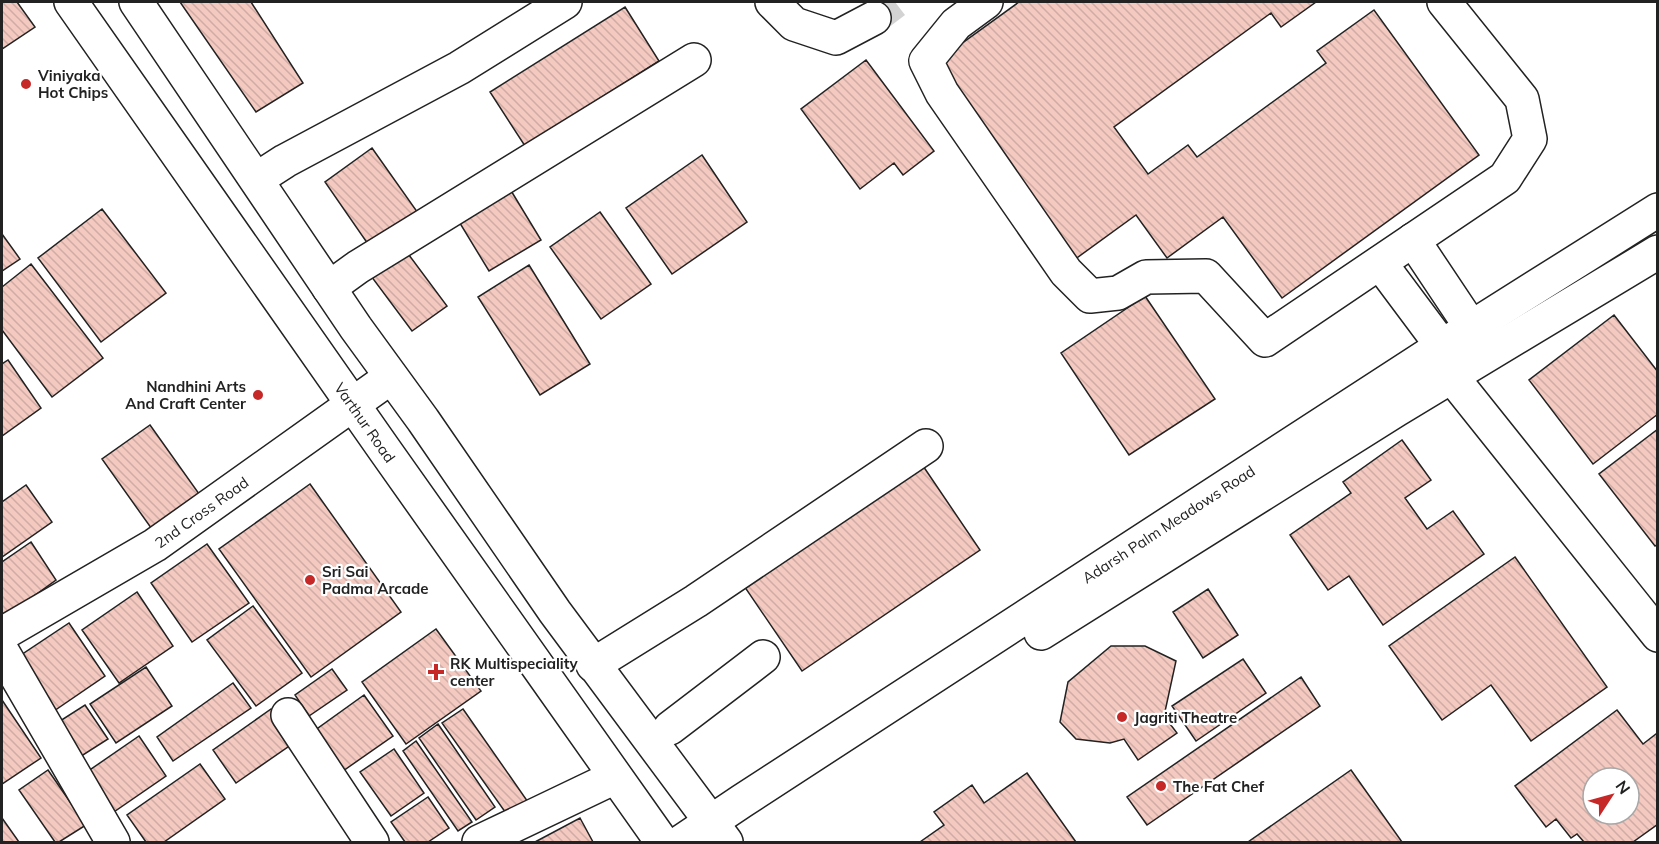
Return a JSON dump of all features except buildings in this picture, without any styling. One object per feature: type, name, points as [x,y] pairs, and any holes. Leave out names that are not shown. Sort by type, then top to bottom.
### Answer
[{"type":"street","name":"Varthur Road","points":[[71,2],[662,843]]},
{"type":"street","points":[[136,2],[329,288],[592,665],[717,836]]},
{"type":"street","points":[[257,179],[285,161],[459,68],[565,2]]},
{"type":"street","points":[[772,2],[794,24],[836,38],[874,18]]},
{"type":"street","points":[[986,2],[956,24],[926,61],[942,93],[1059,263],[1090,297],[1118,292],[1146,277],[1206,276],[1265,340],[1504,178],[1530,139],[1522,99],[1444,2]]},
{"type":"street","points":[[329,288],[368,261],[694,60]]},
{"type":"street","name":"Adarsh Palm Meadows Road","points":[[717,836],[1442,346],[1658,210]]},
{"type":"street","points":[[1413,240],[1472,327]]},
{"type":"street","name":"Adarsh Palm Meadows Road","points":[[681,843],[717,836],[1396,410],[1658,252]]},
{"type":"street","points":[[1380,263],[1442,346]]},
{"type":"street","name":"2nd Cross Road","points":[[2,634],[155,544],[391,376]]},
{"type":"street","points":[[1452,377],[1658,635]]},
{"type":"street","points":[[592,665],[696,601],[926,446]]},
{"type":"street","points":[[518,638],[555,612]]},
{"type":"street","points":[[2,651],[113,843]]},
{"type":"street","points":[[670,728],[763,657]]},
{"type":"street","points":[[288,715],[372,843]]},
{"type":"street","points":[[479,843],[615,777]]},
{"type":"tunnel","points":[[874,18],[895,2]]},
{"type":"place","name":"Viniyaka Hot Chips","points":[[26,84]]},
{"type":"place","name":"Nandhini Arts And Craft Center","points":[[258,395]]},
{"type":"place","name":"Sri Sai Padma Arcade","points":[[310,580]]},
{"type":"place","name":"RK Multispeciality center","points":[[436,672]]},
{"type":"place","name":"Jagriti Theatre","points":[[1122,717]]},
{"type":"place","name":"The Fat Chef","points":[[1161,786]]}]
